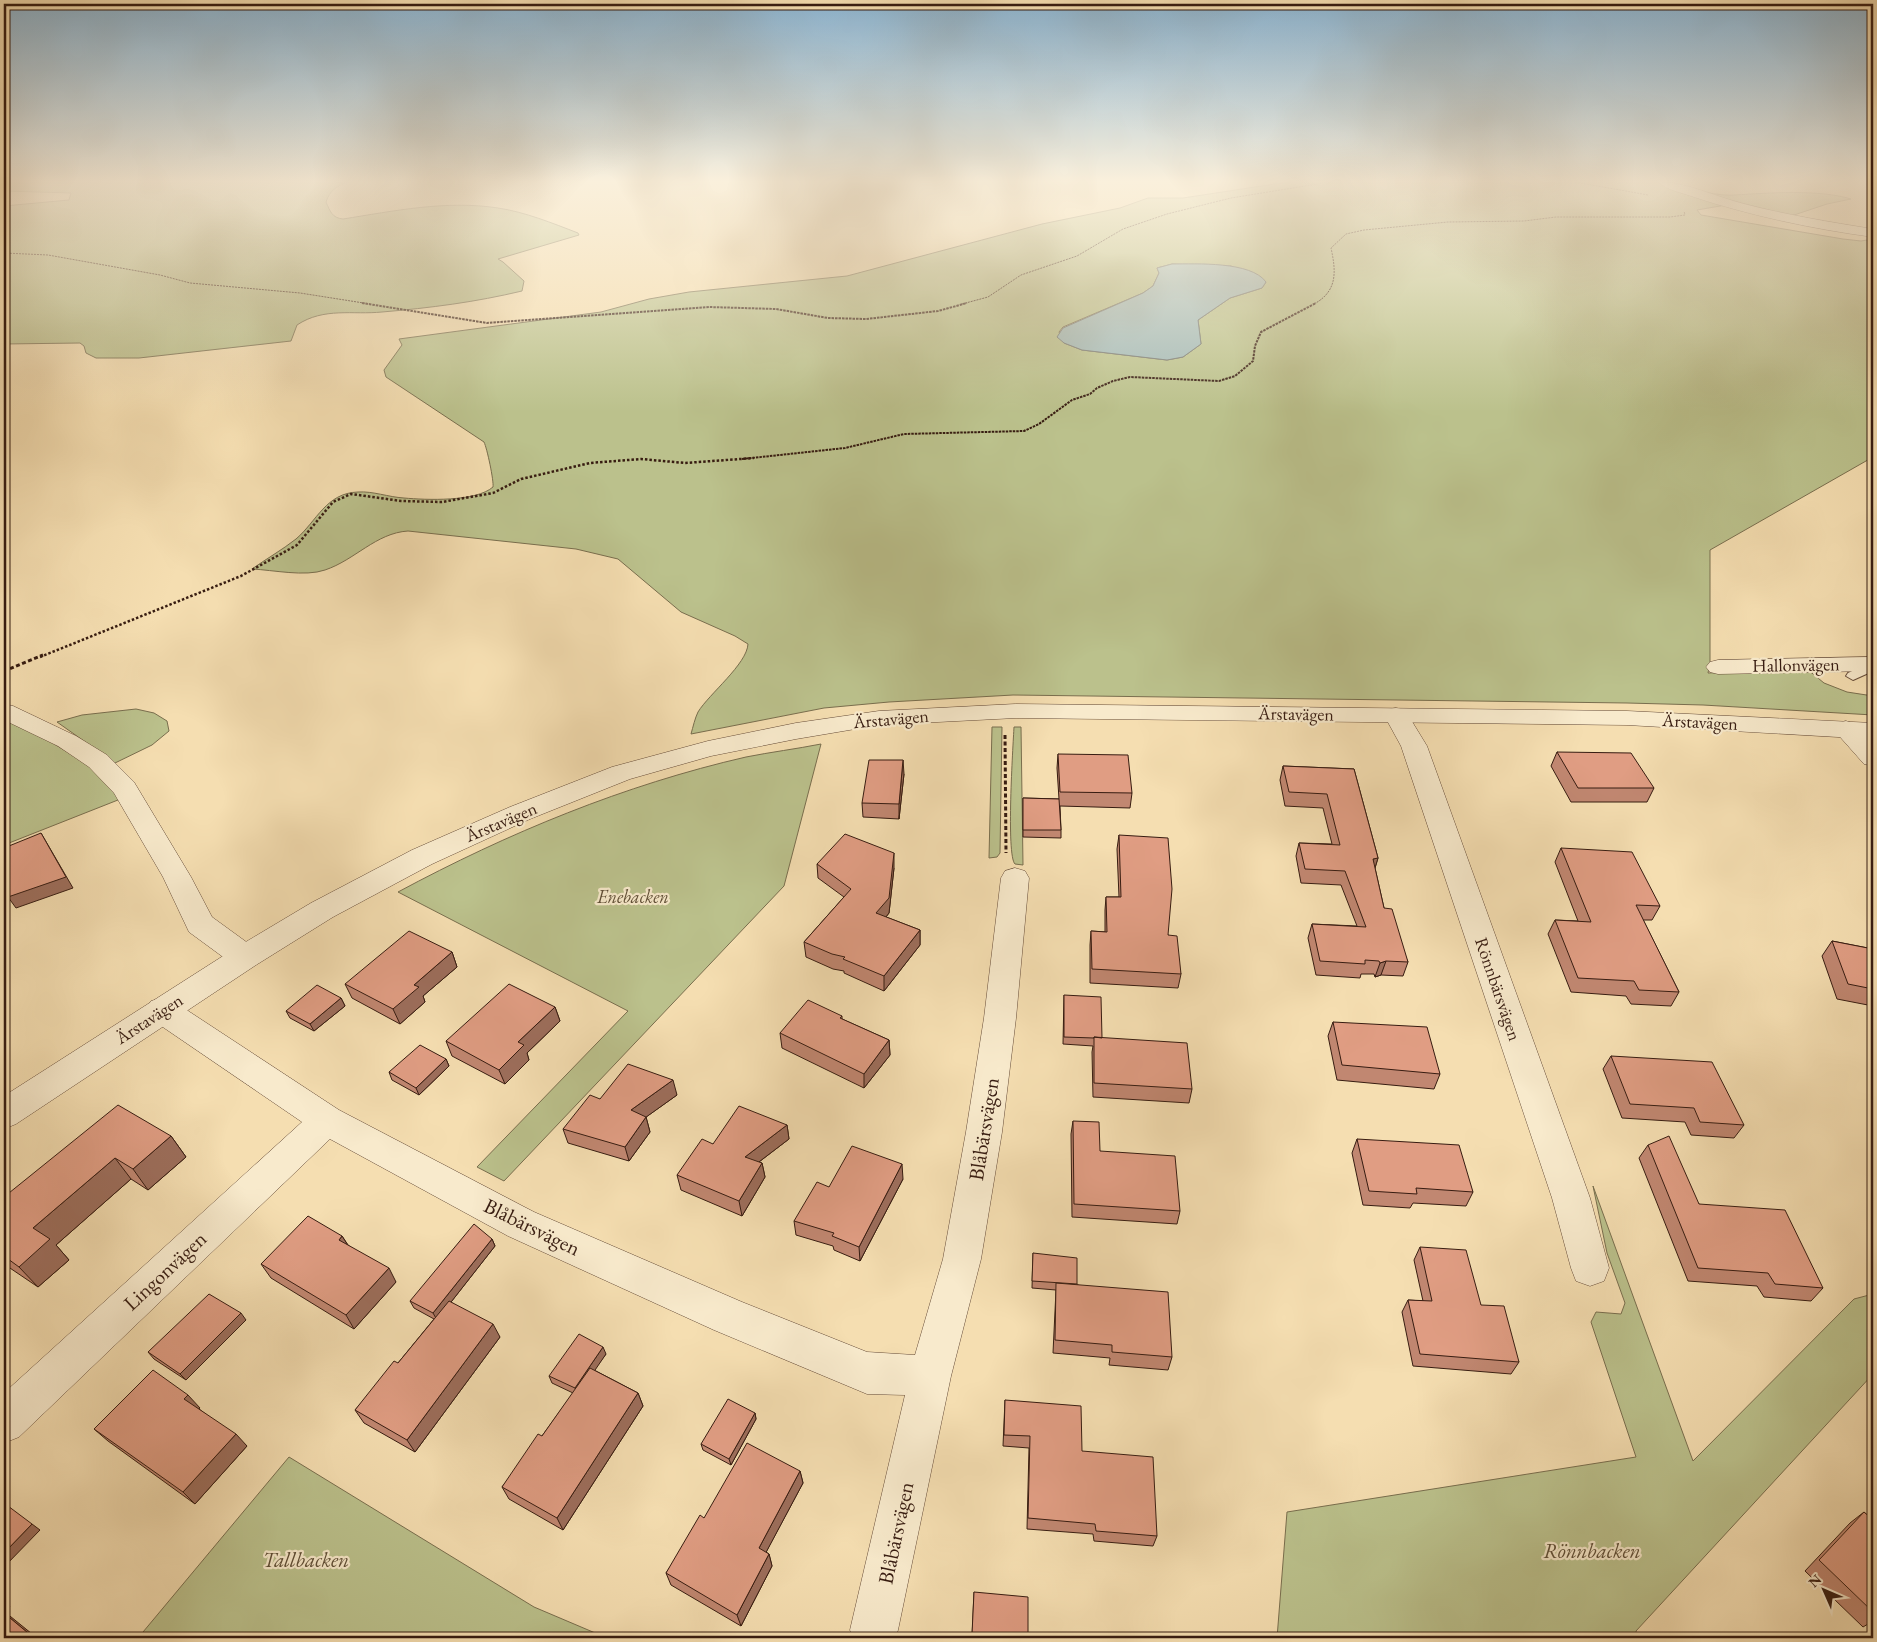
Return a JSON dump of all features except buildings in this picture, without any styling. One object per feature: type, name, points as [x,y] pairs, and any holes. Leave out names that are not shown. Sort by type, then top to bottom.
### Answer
[{"type":"street","name":"Hallonvägen","points":[[1718,667],[1873,664]]},
{"type":"street","points":[[4,711],[67,740],[98,761],[125,788],[177,877],[200,924],[245,957]]},
{"type":"street","name":"Ärstavägen","points":[[4,1114],[245,957],[322,910],[422,857],[520,813],[621,773],[708,749],[796,731],[879,718],[1005,712],[1627,718],[1873,731]]},
{"type":"street","name":"Rönnbärsvägen","points":[[1396,715],[1414,746],[1571,1198],[1590,1268]]},
{"type":"street","points":[[1846,729],[1873,758]]},
{"type":"street","name":"Blåbärsvägen","points":[[874,1630],[930,1376],[962,1259],[979,1161],[1000,1018],[1010,866]]},
{"type":"street","name":"Blåbärsvägen","points":[[162,1010],[326,1120],[521,1224],[728,1316],[867,1374],[930,1376]]},
{"type":"street","name":"Lingonvägen","points":[[4,1422],[326,1120]]},
{"type":"lane","points":[[1853,676],[1873,664]]},
{"type":"path","points":[[68,259],[160,275],[190,283],[300,293],[487,323],[710,307],[776,309],[828,318],[866,319],[938,311],[980,299],[1007,286],[1021,275],[1069,259]]},
{"type":"path","points":[[4,671],[241,576],[297,545],[333,502],[351,494],[401,501],[442,502],[493,493],[521,479],[590,463],[641,459],[685,463],[714,462],[845,448],[912,433],[1024,431],[1039,424],[1072,400],[1090,394],[1097,388],[1113,381],[1130,377],[1219,381],[1236,376],[1254,362],[1255,346],[1261,332],[1320,301],[1331,289],[1336,270],[1333,259]]},
{"type":"path","points":[[1005,712],[1010,866]]},
{"type":"green space","points":[[4,259],[499,259],[524,281],[522,291],[487,298],[382,312],[339,313],[318,316],[307,319],[297,325],[291,341],[139,358],[96,358],[86,353],[84,346],[80,343],[4,344]]},
{"type":"green space","points":[[912,259],[1873,259],[1873,457],[1710,550],[1710,663],[1708,673],[1807,669],[1824,683],[1847,692],[1873,696],[1873,715],[1703,705],[1627,703],[1013,695],[889,702],[824,708],[691,734],[698,712],[735,670],[746,652],[748,644],[735,636],[681,612],[618,559],[576,549],[408,531],[386,537],[336,566],[317,572],[299,573],[252,569],[296,539],[323,509],[338,497],[364,492],[404,498],[450,499],[475,495],[493,487],[490,464],[484,442],[386,377],[384,370],[402,345],[399,339],[601,312],[649,299],[689,292],[847,276]],"holes":[[[1172,264],[1231,266],[1266,282],[1262,288],[1230,298],[1198,320],[1201,344],[1183,357],[1167,360],[1082,350],[1064,343],[1059,332],[1063,327],[1143,293],[1153,286],[1159,273],[1157,268]]]},
{"type":"green space","points":[[136,709],[154,713],[167,721],[169,731],[152,745],[115,763],[57,722],[82,715]]},
{"type":"green space","points":[[4,716],[35,732],[98,771],[123,798],[4,845]]},
{"type":"green space","points":[[992,727],[1002,727],[1000,853],[997,857],[989,858]]},
{"type":"green space","points":[[1014,727],[1021,727],[1023,865],[1015,864],[1012,856],[1011,841]]},
{"type":"green space","name":"Enebacken","points":[[821,744],[784,886],[504,1181],[477,1167],[628,1011],[398,892],[440,870],[524,831],[611,796],[701,768],[746,757]]},
{"type":"green space","name":"Rönnbacken","points":[[1593,1186],[1693,1461],[1854,1299],[1873,1294],[1873,1374],[1636,1631],[1637,1638],[1277,1638],[1287,1512],[1636,1457],[1591,1322],[1596,1312],[1621,1314],[1625,1303],[1607,1253]]},
{"type":"green space","name":"Tallbacken","points":[[289,1457],[534,1607],[607,1638],[138,1638]]},
{"type":"water","points":[[1172,264],[1208,264],[1236,267],[1259,275],[1266,282],[1262,288],[1230,298],[1198,320],[1201,344],[1183,357],[1167,360],[1082,350],[1064,343],[1057,337],[1063,328],[1143,293],[1153,286],[1159,273],[1157,268]]}]
